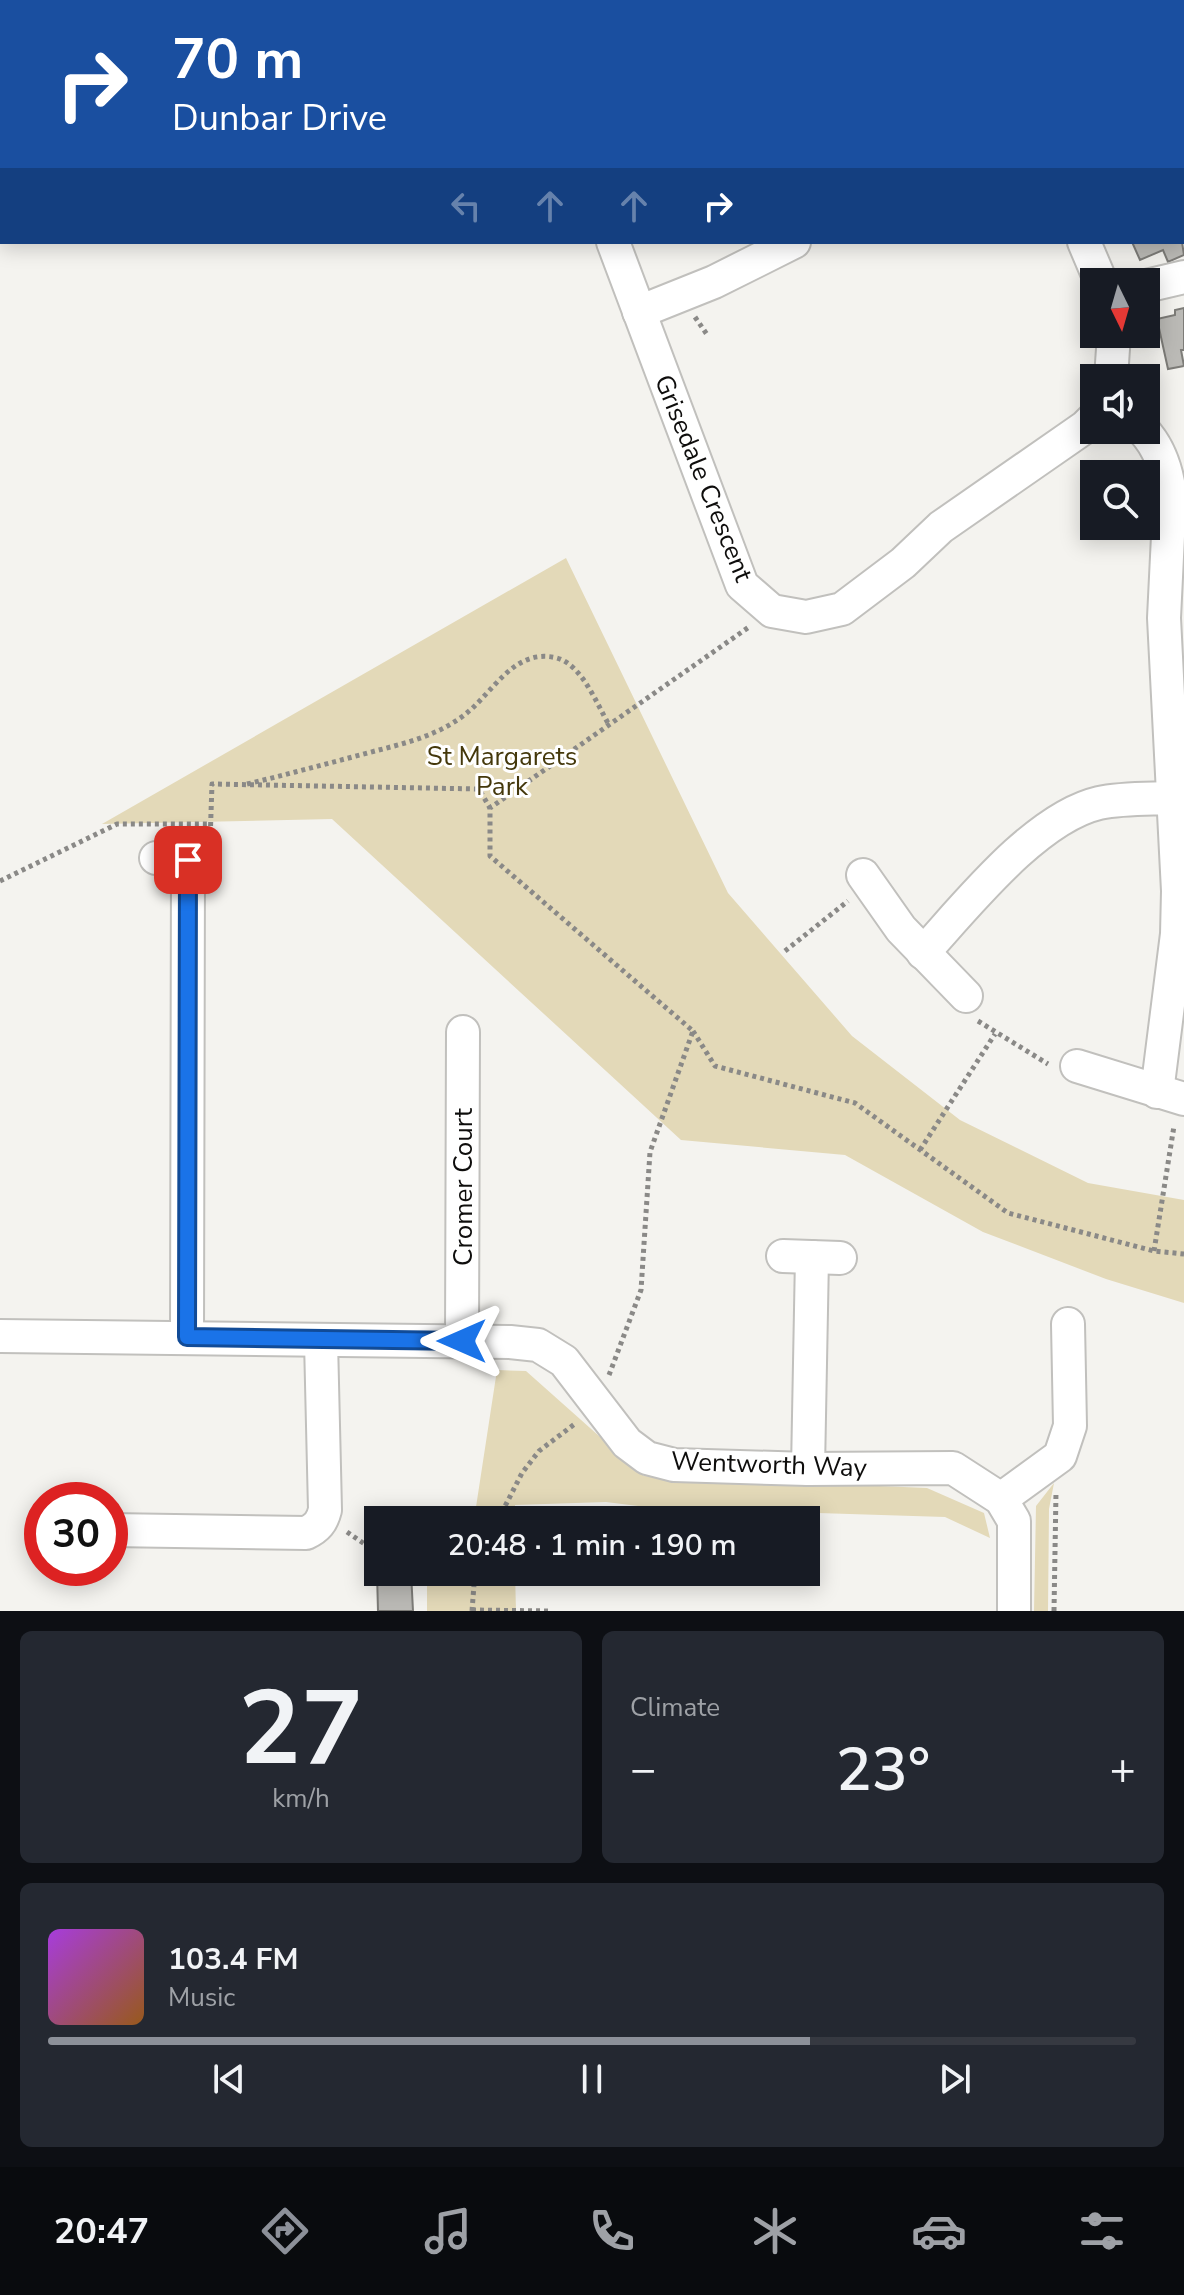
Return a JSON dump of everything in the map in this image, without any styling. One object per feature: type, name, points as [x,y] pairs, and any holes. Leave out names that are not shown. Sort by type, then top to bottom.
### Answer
[{"type":"street","name":"Grisedale Crescent","points":[[614,244],[742,585],[772,611],[806,617],[842,609],[903,563],[941,527],[1080,430]]},
{"type":"street","points":[[639,312],[704,287],[790,244]]},
{"type":"street","points":[[1085,244],[1095,268]]},
{"type":"street","points":[[1160,283],[1184,277]]},
{"type":"street","points":[[1077,1066],[1172,1102],[1178,867],[1164,618],[1170,495],[1166,472],[1154,444]]},
{"type":"street","points":[[923,953],[998,871],[1052,827],[1099,803],[1172,798]]},
{"type":"street","points":[[172,859],[187,1337]]},
{"type":"street","points":[[863,875],[901,929],[966,996]]},
{"type":"street","name":"Cromer Court","points":[[462,1341],[477,1076],[463,1032]]},
{"type":"street","points":[[808,1469],[812,1257]]},
{"type":"street","points":[[1014,1611],[1014,1521],[1001,1499],[1060,1456],[1070,1426],[1071,1324]]},
{"type":"street","name":"Wentworth Way","points":[[0,1336],[462,1341],[538,1345],[564,1361],[627,1443],[647,1458],[674,1465],[808,1469],[953,1468],[1001,1499]]},
{"type":"street","points":[[128,1525],[150,1518],[306,1533],[330,1525],[325,1510],[321,1341]]},
{"type":"path","points":[[490,808],[757,622]]},
{"type":"path","points":[[247,784],[429,737],[464,716],[500,682],[513,665],[535,657],[559,659],[578,674],[609,725]]},
{"type":"path","points":[[172,859],[209,861],[212,784],[479,789],[490,808],[490,856],[693,1031],[715,1066],[855,1103],[1008,1213],[1154,1251],[1184,1254]]},
{"type":"path","points":[[0,881],[117,824],[210,824]]},
{"type":"path","points":[[505,1506],[522,1473],[539,1451],[574,1426],[613,1369],[641,1290],[650,1152],[693,1031]]},
{"type":"path","points":[[920,1150],[995,1034]]},
{"type":"path","points":[[1154,1251],[1172,1102]]},
{"type":"path","points":[[330,1525],[364,1544]]},
{"type":"path","points":[[474,1586],[472,1610],[551,1611]]},
{"type":"green space","name":"St Margarets Park","points":[[566,558],[728,893],[852,1036],[960,1120],[1088,1183],[1184,1200],[1184,1303],[1106,1279],[983,1232],[845,1155],[681,1140],[332,819],[102,824]]},
{"type":"green space","points":[[497,1370],[526,1371],[644,1476],[927,1488],[984,1513],[990,1538],[945,1517],[820,1513],[820,1506],[638,1506],[606,1502],[476,1506]]},
{"type":"green space","points":[[1054,1483],[1049,1509],[1048,1611],[1034,1611],[1036,1506]]},
{"type":"green space","points":[[427,1586],[515,1586],[516,1611],[427,1611]]},
{"type":"building","points":[[1133,244],[1182,244],[1184,255],[1168,262],[1163,250],[1140,260]]},
{"type":"building","points":[[1184,308],[1184,350],[1181,350],[1184,366],[1168,369],[1160,318],[1175,315],[1175,310]]},
{"type":"building","points":[[377,1586],[412,1586],[413,1611],[378,1611]]},
{"type":"route","points":[[188,860],[187,1337],[462,1341]]}]
